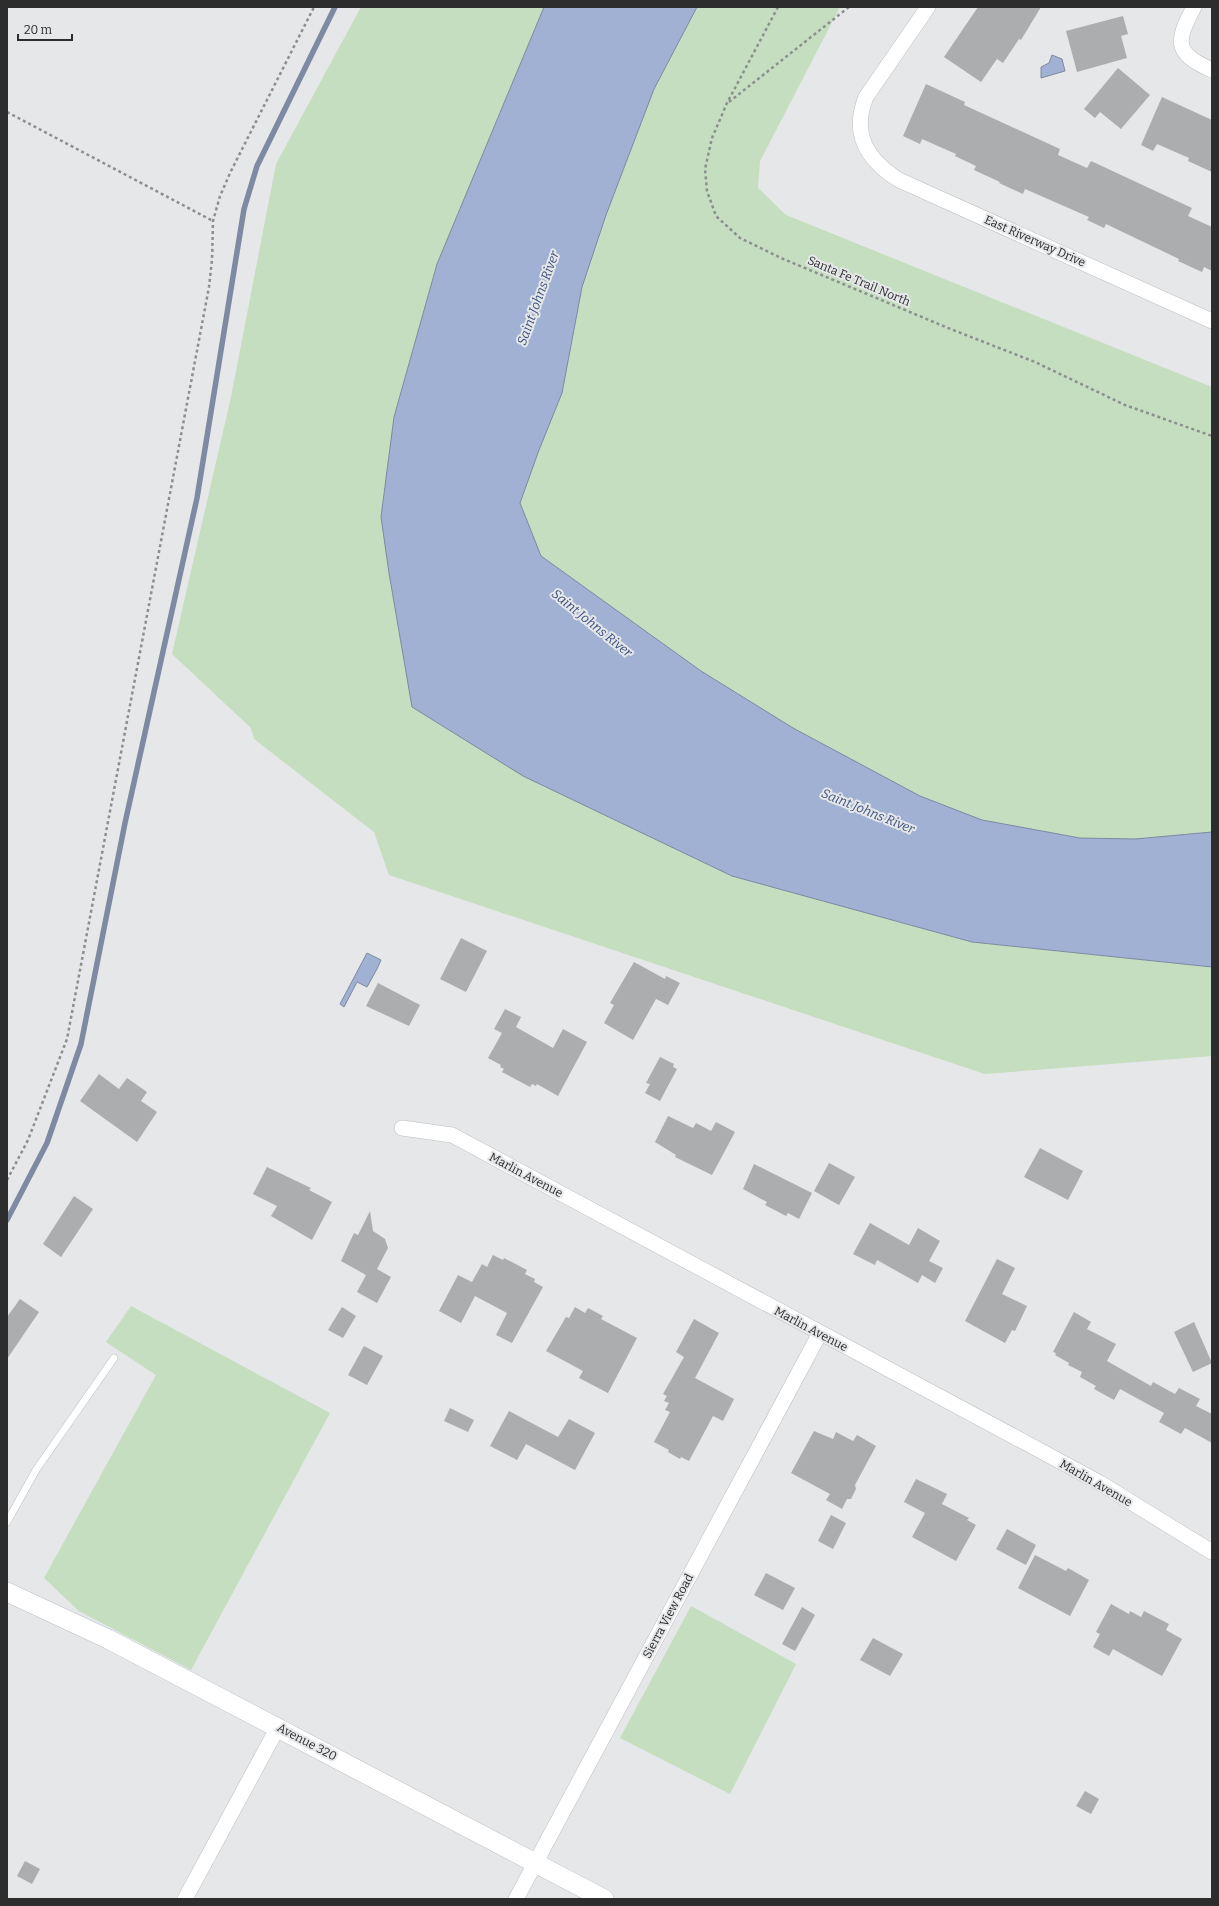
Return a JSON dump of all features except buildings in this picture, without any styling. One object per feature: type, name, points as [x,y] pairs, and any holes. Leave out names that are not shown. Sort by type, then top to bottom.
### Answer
[{"type":"street","name":"East Riverway Drive","points":[[928,7],[866,96],[860,122],[861,135],[867,150],[875,162],[899,180],[1212,321]]},
{"type":"street","points":[[1194,7],[1181,35],[1180,41],[1183,49],[1191,60],[1212,70]]},
{"type":"street","name":"Marlin Avenue","points":[[402,1128],[452,1135],[1042,1451],[1100,1483],[1212,1552]]},
{"type":"street","name":"Sierra View Road","points":[[516,1899],[820,1333]]},
{"type":"street","name":"Avenue 320","points":[[7,1592],[108,1639],[604,1899]]},
{"type":"street","points":[[186,1899],[278,1727]]},
{"type":"lane","points":[[7,1522],[36,1470],[114,1358]]},
{"type":"path","points":[[7,1180],[28,1140],[67,1039],[209,287],[212,260],[213,221],[220,196],[230,173],[314,7]]},
{"type":"path","name":"Santa Fe Trail North","points":[[778,7],[726,104],[712,138],[705,169],[707,191],[716,216],[740,238],[781,258],[897,307],[1035,362],[1125,404],[1212,436]]},
{"type":"path","points":[[726,104],[849,7]]},
{"type":"path","points":[[7,112],[213,221]]},
{"type":"green space","points":[[361,7],[840,7],[760,161],[758,188],[786,215],[1212,387],[1212,1056],[985,1074],[389,875],[374,832],[254,739],[251,728],[172,654],[231,397],[276,164]]},
{"type":"green space","points":[[131,1306],[330,1413],[191,1670],[79,1611],[44,1578],[156,1375],[106,1342]]},
{"type":"green space","points":[[691,1606],[796,1664],[730,1794],[620,1738]]},
{"type":"water","name":"Saint Johns River","points":[[544,7],[697,7],[654,89],[606,215],[582,287],[562,393],[520,503],[541,556],[701,671],[793,728],[920,796],[982,820],[1080,838],[1135,839],[1212,832],[1212,967],[972,942],[732,876],[523,776],[412,707],[381,517],[394,417],[437,264]]},
{"type":"water","points":[[1052,55],[1062,59],[1065,71],[1041,78],[1041,67],[1049,63]]},
{"type":"water","points":[[367,953],[381,960],[367,987],[357,982],[344,1007],[340,1004]]},
{"type":"waterway","points":[[7,1220],[47,1143],[81,1044],[125,823],[197,498],[244,209],[257,166],[335,7]]}]
